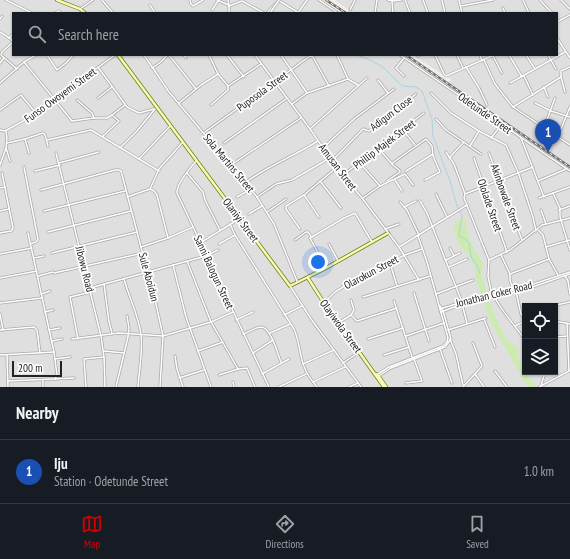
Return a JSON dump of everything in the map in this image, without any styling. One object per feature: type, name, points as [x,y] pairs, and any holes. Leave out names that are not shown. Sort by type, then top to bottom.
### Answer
[{"type":"street","points":[[6,0],[30,12]]},
{"type":"street","points":[[57,0],[80,9],[84,12]]},
{"type":"street","points":[[80,9],[93,0]]},
{"type":"street","points":[[102,0],[112,12]]},
{"type":"street","points":[[190,0],[193,6],[203,0]]},
{"type":"street","points":[[212,10],[217,0],[229,6],[242,1],[262,12]]},
{"type":"street","points":[[228,0],[229,12]]},
{"type":"street","points":[[270,12],[279,0],[297,12]]},
{"type":"street","points":[[300,12],[307,0]]},
{"type":"street","points":[[319,0],[337,12]]},
{"type":"street","points":[[350,10],[354,1],[351,0]]},
{"type":"street","points":[[375,12],[377,0]]},
{"type":"street","points":[[388,0],[400,0]]},
{"type":"street","points":[[405,0],[410,12]]},
{"type":"street","points":[[423,0],[428,12]]},
{"type":"street","points":[[442,0],[445,12]]},
{"type":"street","points":[[459,0],[462,12]]},
{"type":"street","points":[[461,6],[493,0]]},
{"type":"street","points":[[523,0],[529,12]]},
{"type":"street","points":[[540,0],[551,12]]},
{"type":"street","points":[[561,0],[570,9]]},
{"type":"street","points":[[392,1],[393,12]]},
{"type":"street","points":[[150,5],[154,12]]},
{"type":"street","points":[[503,8],[505,12]]},
{"type":"street","points":[[558,21],[570,14]]},
{"type":"street","points":[[0,32],[12,41]]},
{"type":"street","points":[[9,38],[12,35]]},
{"type":"street","points":[[558,40],[570,58]]},
{"type":"street","points":[[12,43],[1,53],[4,58],[17,69]]},
{"type":"street","points":[[558,56],[565,52]]},
{"type":"street","points":[[0,83],[24,62],[34,56]]},
{"type":"street","points":[[48,56],[57,70],[72,56]]},
{"type":"street","name":"Funso Owoyemi Street","points":[[4,131],[21,123],[114,56]]},
{"type":"street","name":"Olaniyi Street","points":[[119,56],[290,286],[302,306],[361,387]]},
{"type":"street","name":"Sola Martins Street","points":[[145,56],[179,103],[251,188],[274,224],[297,281]]},
{"type":"street","points":[[152,68],[167,56]]},
{"type":"street","points":[[169,56],[196,89]]},
{"type":"street","points":[[209,56],[218,74],[228,86]]},
{"type":"street","points":[[228,56],[244,77]]},
{"type":"street","name":"Amusan Street","points":[[256,56],[337,168],[399,247],[419,280]]},
{"type":"street","points":[[282,56],[307,93]]},
{"type":"street","name":"Puposola Street","points":[[204,133],[275,82],[308,56],[313,57],[329,86]]},
{"type":"street","points":[[338,56],[348,79],[359,86]]},
{"type":"street","name":"Odetunde Street","points":[[401,56],[570,171]]},
{"type":"street","points":[[435,56],[444,76],[491,56]]},
{"type":"street","points":[[458,56],[463,68]]},
{"type":"street","points":[[481,56],[495,84],[513,107],[570,145]]},
{"type":"street","points":[[494,56],[502,73]]},
{"type":"street","points":[[510,56],[533,95]]},
{"type":"street","points":[[527,56],[535,69]]},
{"type":"street","points":[[549,56],[556,69]]},
{"type":"street","points":[[510,83],[557,56]]},
{"type":"street","points":[[0,63],[4,58]]},
{"type":"street","points":[[404,58],[396,68],[404,76]]},
{"type":"street","points":[[24,62],[72,121],[104,118],[112,115],[126,105]]},
{"type":"street","points":[[211,105],[228,90],[228,86],[244,77],[261,64]]},
{"type":"street","points":[[98,67],[126,105],[133,110],[140,112],[156,108]]},
{"type":"street","points":[[466,67],[479,88],[487,105]]},
{"type":"street","points":[[565,92],[561,71],[570,67]]},
{"type":"street","points":[[179,103],[218,74]]},
{"type":"street","points":[[513,107],[561,77]]},
{"type":"street","points":[[310,129],[367,78]]},
{"type":"street","points":[[292,105],[307,93],[348,79]]},
{"type":"street","points":[[378,80],[389,93]]},
{"type":"street","points":[[98,98],[112,87]]},
{"type":"street","points":[[544,87],[548,97]]},
{"type":"street","points":[[323,148],[354,118],[394,89]]},
{"type":"street","points":[[431,93],[451,112],[479,131],[506,145],[518,172],[537,230],[543,235],[549,259],[558,276]]},
{"type":"street","name":"Adigun Close","points":[[332,161],[363,129],[370,131],[416,94]]},
{"type":"street","points":[[0,110],[22,95],[35,112]]},
{"type":"street","points":[[544,128],[555,98]]},
{"type":"street","points":[[224,143],[287,99]]},
{"type":"street","points":[[77,100],[92,113],[94,118]]},
{"type":"street","points":[[535,103],[551,111],[570,117]]},
{"type":"street","points":[[120,148],[137,131],[156,108]]},
{"type":"street","points":[[561,128],[570,108]]},
{"type":"street","name":"Phillip Majek Street","points":[[343,175],[424,113]]},
{"type":"street","points":[[103,136],[118,121],[112,115]]},
{"type":"street","points":[[231,165],[301,118]]},
{"type":"street","points":[[436,119],[446,130],[480,154]]},
{"type":"street","points":[[491,138],[502,124]]},
{"type":"street","points":[[139,159],[170,126]]},
{"type":"street","points":[[0,130],[4,131],[7,137],[6,148],[0,165]]},
{"type":"street","points":[[47,140],[89,130],[103,136],[158,171]]},
{"type":"street","points":[[403,130],[416,146]]},
{"type":"street","points":[[470,146],[479,131]]},
{"type":"street","points":[[7,143],[43,133],[47,140],[48,146]]},
{"type":"street","points":[[521,138],[544,196]]},
{"type":"street","points":[[25,139],[29,153]]},
{"type":"street","points":[[392,164],[416,146],[427,140],[432,146],[433,154],[440,172],[425,180]]},
{"type":"street","points":[[246,182],[269,167],[295,155],[318,141]]},
{"type":"street","points":[[150,190],[158,171],[183,142]]},
{"type":"street","points":[[449,158],[464,142]]},
{"type":"street","points":[[6,148],[8,150],[10,161]]},
{"type":"street","points":[[378,148],[400,172],[388,181]]},
{"type":"street","points":[[35,171],[99,152]]},
{"type":"street","points":[[446,152],[454,164],[465,194],[464,198],[488,260],[488,276],[493,296],[500,309],[524,339]]},
{"type":"street","name":"Jibowu Road","points":[[56,153],[101,336],[104,351],[105,387]]},
{"type":"street","name":"Akinbowale Street","points":[[490,153],[522,240]]},
{"type":"street","points":[[406,171],[433,154]]},
{"type":"street","points":[[257,197],[276,184],[292,180],[330,158]]},
{"type":"street","name":"Ololade Street","points":[[474,158],[507,252]]},
{"type":"street","name":"Sanni Balogun Street","points":[[197,160],[187,173],[177,191],[236,320],[269,387]]},
{"type":"street","points":[[359,162],[380,186]]},
{"type":"street","points":[[24,167],[38,239],[36,242],[30,244]]},
{"type":"street","points":[[465,194],[533,167]]},
{"type":"street","points":[[300,229],[286,209],[286,206],[304,195],[337,168]]},
{"type":"street","points":[[538,181],[566,169]]},
{"type":"street","name":"Sule Aboidun","points":[[64,184],[119,170],[121,172],[148,272],[163,336],[160,387]]},
{"type":"street","points":[[0,233],[13,230],[2,173]]},
{"type":"street","points":[[187,173],[203,192],[205,200],[220,230]]},
{"type":"street","points":[[362,198],[380,186],[405,174],[413,186]]},
{"type":"street","points":[[395,180],[402,191]]},
{"type":"street","points":[[320,181],[341,208]]},
{"type":"street","points":[[41,190],[64,184]]},
{"type":"street","points":[[0,188],[5,187]]},
{"type":"street","points":[[539,198],[570,187]]},
{"type":"street","points":[[237,197],[251,188]]},
{"type":"street","points":[[127,197],[150,190],[154,192],[157,195],[168,238]]},
{"type":"street","points":[[44,210],[125,191]]},
{"type":"street","points":[[553,193],[560,210],[561,220],[570,250]]},
{"type":"street","points":[[436,194],[448,217]]},
{"type":"street","points":[[304,195],[319,217]]},
{"type":"street","points":[[267,212],[286,199]]},
{"type":"street","points":[[404,207],[416,201]]},
{"type":"street","points":[[420,201],[426,210],[449,267],[462,303],[467,324]]},
{"type":"street","points":[[400,202],[419,236],[422,249],[428,262],[430,276],[456,354],[463,386]]},
{"type":"street","points":[[249,214],[262,206]]},
{"type":"street","points":[[399,247],[468,206]]},
{"type":"street","points":[[560,210],[570,206]]},
{"type":"street","points":[[0,211],[9,209]]},
{"type":"street","points":[[541,210],[546,224]]},
{"type":"street","points":[[48,232],[131,211]]},
{"type":"street","points":[[311,237],[355,213],[372,242]]},
{"type":"street","points":[[488,260],[507,252],[540,227],[570,218]]},
{"type":"street","points":[[200,242],[239,219]]},
{"type":"street","points":[[230,224],[235,235],[262,276],[290,324],[298,341],[303,364],[307,373],[317,387]]},
{"type":"street","points":[[384,229],[399,224]]},
{"type":"street","points":[[141,247],[168,238],[193,227]]},
{"type":"street","points":[[52,253],[137,232]]},
{"type":"street","points":[[295,240],[308,232],[326,268]]},
{"type":"street","points":[[28,233],[52,340],[57,375],[55,379]]},
{"type":"street","points":[[290,286],[297,281],[308,278],[388,233]]},
{"type":"street","points":[[219,244],[235,235]]},
{"type":"street","points":[[546,247],[570,240]]},
{"type":"street","points":[[329,244],[338,261]]},
{"type":"street","points":[[0,254],[32,248]]},
{"type":"street","points":[[450,248],[454,256]]},
{"type":"street","name":"Olarokun Street","points":[[324,303],[335,292],[344,286],[404,255],[422,249]]},
{"type":"street","points":[[90,288],[206,256],[218,250]]},
{"type":"street","points":[[38,276],[143,253]]},
{"type":"street","points":[[446,260],[460,253]]},
{"type":"street","points":[[501,255],[510,274],[513,290]]},
{"type":"street","points":[[34,258],[44,256]]},
{"type":"street","points":[[449,267],[467,259]]},
{"type":"street","points":[[510,274],[549,259]]},
{"type":"street","points":[[187,261],[211,322],[238,369]]},
{"type":"street","points":[[390,263],[397,286]]},
{"type":"street","points":[[173,265],[182,304],[211,387]]},
{"type":"street","points":[[0,278],[37,271]]},
{"type":"street","name":"Jonathan Coker Road","points":[[493,296],[570,273]]},
{"type":"street","name":"Jonathan Coker Road","points":[[441,310],[462,303],[516,292],[570,273]]},
{"type":"street","points":[[363,297],[430,276]]},
{"type":"street","points":[[565,276],[568,281],[570,294]]},
{"type":"street","name":"Olayiwola Street","points":[[308,278],[338,323],[385,387]]},
{"type":"street","points":[[124,279],[141,335],[138,387]]},
{"type":"street","points":[[436,294],[473,280]]},
{"type":"street","points":[[104,284],[112,334]]},
{"type":"street","points":[[41,294],[50,291]]},
{"type":"street","points":[[78,339],[70,297],[91,292]]},
{"type":"street","points":[[516,292],[522,316]]},
{"type":"street","points":[[414,293],[429,341]]},
{"type":"street","points":[[0,304],[42,298]]},
{"type":"street","points":[[338,323],[351,314],[354,310],[351,300]]},
{"type":"street","points":[[394,300],[413,359],[422,381],[406,383]]},
{"type":"street","points":[[558,305],[570,302]]},
{"type":"street","points":[[284,315],[302,306]]},
{"type":"street","points":[[351,314],[357,321],[397,308]]},
{"type":"street","points":[[45,312],[53,310]]},
{"type":"street","points":[[72,339],[112,334],[163,336],[211,322],[233,312]]},
{"type":"street","points":[[236,320],[253,312]]},
{"type":"street","points":[[0,314],[1,330],[34,327],[37,330],[40,353]]},
{"type":"street","points":[[116,387],[116,380],[128,334],[126,316]]},
{"type":"street","points":[[447,330],[486,318]]},
{"type":"street","points":[[484,319],[495,347]]},
{"type":"street","points":[[515,326],[522,322]]},
{"type":"street","points":[[558,322],[570,324]]},
{"type":"street","points":[[406,336],[445,323]]},
{"type":"street","points":[[540,386],[570,371],[567,323]]},
{"type":"street","points":[[270,334],[290,324]]},
{"type":"street","points":[[243,334],[260,327],[264,328],[270,334],[281,362]]},
{"type":"street","points":[[49,330],[60,328]]},
{"type":"street","points":[[368,339],[403,328]]},
{"type":"street","points":[[558,337],[567,336]]},
{"type":"street","points":[[52,340],[62,339]]},
{"type":"street","points":[[413,359],[446,346],[450,339]]},
{"type":"street","points":[[377,376],[391,368],[444,346],[450,339]]},
{"type":"street","points":[[253,353],[273,340]]},
{"type":"street","points":[[198,351],[223,342]]},
{"type":"street","points":[[463,386],[482,366],[473,343]]},
{"type":"street","points":[[384,355],[409,347]]},
{"type":"street","points":[[440,349],[452,383]]},
{"type":"street","points":[[303,364],[334,350]]},
{"type":"street","points":[[104,351],[124,353]]},
{"type":"street","points":[[0,355],[54,352]]},
{"type":"street","points":[[343,363],[360,352]]},
{"type":"street","points":[[7,354],[8,387]]},
{"type":"street","points":[[175,356],[179,378],[183,387]]},
{"type":"street","points":[[55,359],[70,357]]},
{"type":"street","points":[[86,387],[84,359],[104,358]]},
{"type":"street","points":[[262,374],[288,359]]},
{"type":"street","points":[[313,382],[346,366]]},
{"type":"street","points":[[219,375],[238,369],[247,369],[255,387]]},
{"type":"street","points":[[179,378],[204,370]]},
{"type":"street","points":[[495,371],[506,387]]},
{"type":"street","points":[[279,387],[307,373]]},
{"type":"street","points":[[475,374],[484,387]]},
{"type":"street","points":[[540,386],[544,375]]},
{"type":"street","points":[[8,381],[74,378]]},
{"type":"street","points":[[43,380],[43,387]]},
{"type":"street","points":[[233,382],[234,387]]},
{"type":"street","points":[[349,387],[358,383]]},
{"type":"shaded area","points":[[0,0],[319,0],[336,12],[12,12],[12,56],[399,56],[441,85],[452,80],[414,56],[558,56],[558,12],[352,12],[335,0],[570,0],[570,387],[0,387]]},
{"type":"green space","points":[[465,218],[471,242],[483,263],[481,273],[490,303],[508,341],[515,345],[520,352],[517,356],[522,366],[522,375],[527,375],[536,387],[529,387],[523,379],[491,323],[476,279],[475,268],[468,253],[465,253],[455,235],[455,222]]},
{"type":"waterway","points":[[359,56],[383,67],[402,86],[416,87],[422,91],[432,119],[433,136],[450,181],[457,206],[462,215],[459,236],[469,243],[471,257],[478,267],[480,274]]},
{"type":"railway","points":[[326,0],[344,12]]},
{"type":"railway","points":[[407,56],[570,167]]},
{"type":"place","name":"Iju","points":[[548,152]]}]
